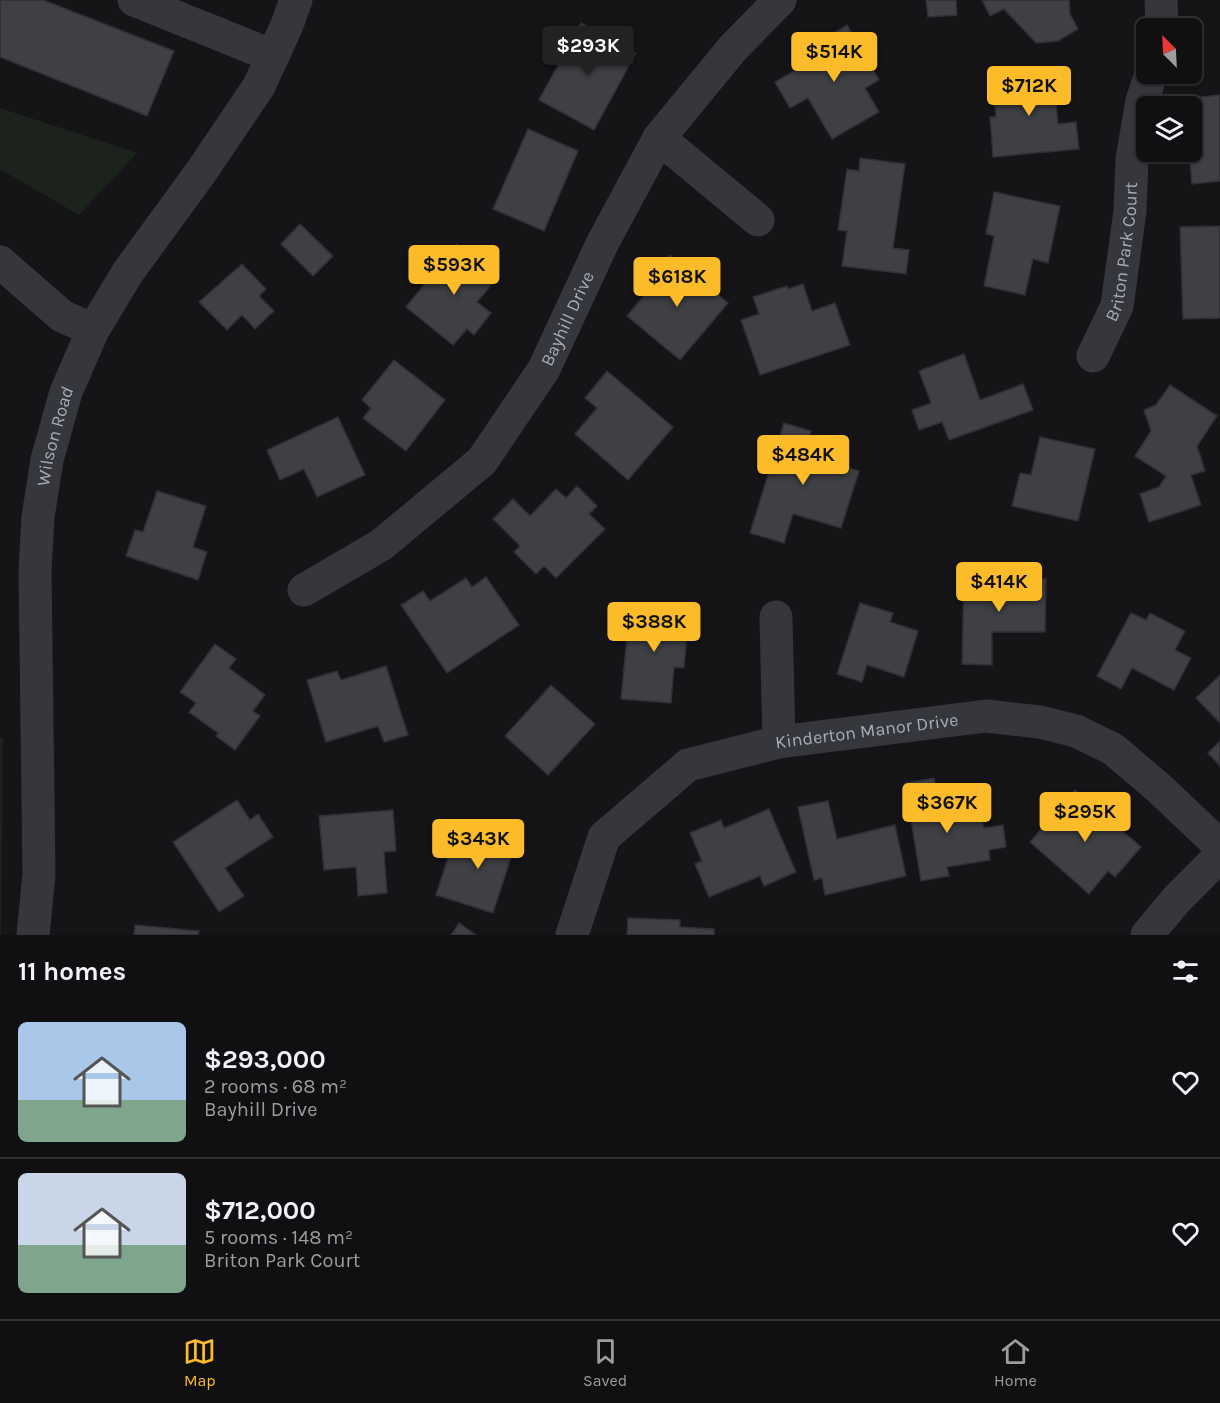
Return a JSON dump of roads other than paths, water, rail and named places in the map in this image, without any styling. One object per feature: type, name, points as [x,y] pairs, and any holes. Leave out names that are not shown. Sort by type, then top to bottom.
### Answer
[{"type":"street","points":[[134,0],[273,56]]},
{"type":"street","name":"Wilson Road","points":[[33,935],[39,875],[35,570],[38,518],[47,460],[66,392],[93,330],[128,272],[201,172],[259,86],[296,0]]},
{"type":"street","name":"Bayhill Drive","points":[[304,590],[381,544],[482,461],[544,369],[602,244],[659,138],[733,48],[780,0]]},
{"type":"street","points":[[1161,0],[1162,18]]},
{"type":"street","name":"Briton Park Court","points":[[1093,356],[1117,306],[1130,211],[1132,159],[1142,101],[1148,84]]},
{"type":"street","points":[[659,138],[758,220]]},
{"type":"street","points":[[0,262],[62,316],[93,330]]},
{"type":"street","points":[[776,617],[778,742]]},
{"type":"street","name":"Kinderton Manor Drive","points":[[572,935],[604,837],[688,765],[778,742],[986,716],[1040,722],[1076,731],[1113,748],[1220,846]]},
{"type":"street","points":[[1147,935],[1177,899],[1220,856]]}]
